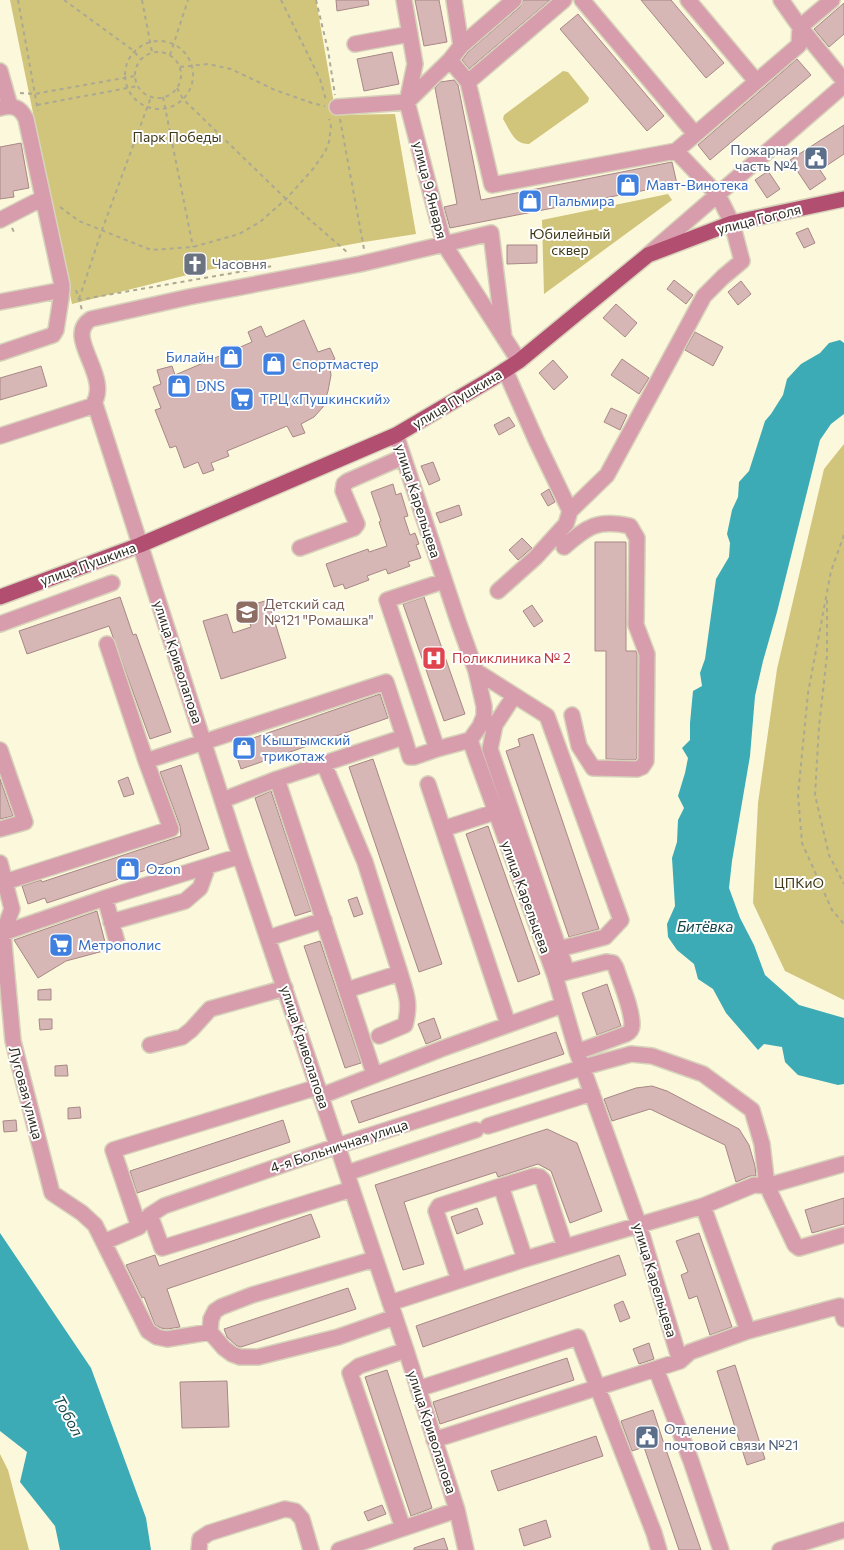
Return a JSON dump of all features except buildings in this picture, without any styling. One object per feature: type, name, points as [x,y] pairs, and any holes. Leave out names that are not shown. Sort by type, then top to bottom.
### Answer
[{"type":"main road","name":"улица Гоголя","points":[[648,255],[732,223],[844,199]]},
{"type":"main road","name":"улица Пушкина","points":[[0,597],[140,545],[396,435],[518,361],[648,255]]},
{"type":"street","name":"улица 9 Января","points":[[404,0],[415,64],[407,102],[444,244],[518,361]]},
{"type":"street","points":[[454,0],[461,46]]},
{"type":"street","points":[[332,107],[407,102],[450,60],[461,46],[514,0]]},
{"type":"street","points":[[468,82],[564,0]]},
{"type":"street","points":[[582,0],[695,134]]},
{"type":"street","points":[[688,0],[756,81]]},
{"type":"street","points":[[781,0],[800,27],[844,81]]},
{"type":"street","points":[[450,60],[468,82],[492,185],[676,151],[799,45],[800,27],[832,0]]},
{"type":"street","points":[[355,44],[410,34]]},
{"type":"street","points":[[0,70],[5,102],[20,110],[26,119],[62,290],[56,330],[50,337],[0,353]]},
{"type":"street","name":"улица Пушкина","points":[[648,255],[844,85]]},
{"type":"street","points":[[498,591],[536,558],[566,524],[570,511],[608,475],[704,296],[742,261],[732,223],[718,195],[676,151]]},
{"type":"street","points":[[0,220],[43,198]]},
{"type":"street","points":[[0,436],[94,404],[98,396],[98,385],[81,335],[82,328],[91,319],[491,234],[504,338]]},
{"type":"street","points":[[0,302],[62,290]]},
{"type":"street","points":[[58,320],[82,328]]},
{"type":"street","points":[[505,370],[570,511]]},
{"type":"street","name":"улица Криволапова","points":[[94,404],[240,856],[406,1350],[457,1510],[466,1550]]},
{"type":"street","name":"улица Карельцева","points":[[396,435],[476,671],[484,706],[484,716],[488,726],[470,740],[495,812],[561,974],[563,1005],[577,1052],[639,1224],[680,1361]]},
{"type":"street","points":[[300,548],[354,528],[357,524],[343,490],[344,484],[404,457]]},
{"type":"street","points":[[564,547],[580,533],[595,525],[614,523],[630,526],[637,538],[636,626],[647,654],[646,761],[642,767],[637,769],[593,768],[579,746],[572,715]]},
{"type":"street","points":[[437,749],[387,600],[444,581]]},
{"type":"street","points":[[0,624],[112,583]]},
{"type":"street","points":[[5,882],[171,829],[106,644]]},
{"type":"street","points":[[476,671],[547,716],[621,920],[605,937],[560,949]]},
{"type":"street","points":[[146,761],[386,682],[410,757],[470,740]]},
{"type":"street","points":[[514,696],[488,726],[490,749],[560,949],[561,974],[606,962],[613,964],[626,1000],[632,1026],[626,1034],[577,1052]]},
{"type":"street","points":[[223,800],[277,779],[404,737]]},
{"type":"street","points":[[0,750],[25,822],[0,829]]},
{"type":"street","points":[[324,764],[365,862],[408,998],[408,1012],[405,1025],[379,1036]]},
{"type":"street","points":[[277,779],[374,1074]]},
{"type":"street","points":[[428,784],[508,1024]]},
{"type":"street","points":[[443,828],[495,812]]},
{"type":"street","points":[[4,925],[105,898],[240,856]]},
{"type":"street","name":"Луговая улица","points":[[0,863],[12,909],[4,925],[13,1041],[52,1193],[82,1213],[95,1225],[148,1331],[157,1337],[167,1339],[210,1332]]},
{"type":"street","points":[[111,922],[185,901],[200,888],[208,866]]},
{"type":"street","points":[[105,898],[117,942]]},
{"type":"street","points":[[268,938],[324,920]]},
{"type":"street","points":[[347,990],[400,973]]},
{"type":"street","points":[[150,1045],[182,1037],[210,1009],[285,988]]},
{"type":"street","points":[[139,1227],[113,1150],[374,1074],[563,1005]]},
{"type":"street","name":"4-я Больничная улица","points":[[104,1242],[139,1227],[150,1215],[164,1206],[338,1146],[584,1067],[631,1054],[652,1056],[703,1074],[752,1110],[762,1144],[767,1186],[795,1245],[799,1248],[844,1235]]},
{"type":"street","points":[[347,1173],[592,1093]]},
{"type":"street","points":[[376,1259],[252,1295],[221,1307],[215,1310],[211,1319],[210,1332],[224,1348],[240,1357],[258,1357],[338,1337],[459,1280],[703,1206],[754,1185],[767,1186],[844,1164]]},
{"type":"street","points":[[459,1280],[436,1212],[437,1208],[500,1186],[534,1176],[540,1177],[543,1180],[565,1247]]},
{"type":"street","points":[[500,1186],[525,1259]]},
{"type":"street","points":[[150,1215],[162,1248],[352,1189]]},
{"type":"street","points":[[703,1206],[748,1331]]},
{"type":"street","points":[[434,1440],[680,1361],[690,1352],[748,1331],[840,1306],[844,1319]]},
{"type":"street","points":[[418,1389],[576,1337],[580,1339],[659,1550]]},
{"type":"street","points":[[403,1528],[350,1374],[359,1366],[406,1350]]},
{"type":"street","points":[[656,1369],[691,1461],[721,1550]]},
{"type":"street","points":[[199,1550],[200,1539],[210,1533],[285,1509],[295,1511],[302,1520],[311,1550]]},
{"type":"street","points":[[339,1550],[457,1510]]},
{"type":"street","points":[[780,1550],[844,1530]]},
{"type":"path","points":[[18,0],[38,114]]},
{"type":"path","points":[[64,0],[134,51],[140,59]]},
{"type":"path","points":[[142,0],[152,52]]},
{"type":"path","points":[[170,55],[188,0]]},
{"type":"path","points":[[281,0],[332,107],[363,262]]},
{"type":"path","points":[[57,205],[79,221],[151,250],[194,247],[239,234],[260,222],[286,199],[313,169],[325,152],[329,142],[332,107],[328,50],[316,0]]},
{"type":"path","points":[[162,41],[174,44],[182,50],[192,66],[193,75],[192,84],[183,99],[175,105],[156,109],[139,103],[132,96],[124,79],[128,59],[134,51],[150,42],[162,41]]},
{"type":"path","points":[[158,51],[170,55],[175,58],[180,68],[180,82],[177,88],[163,97],[151,97],[146,94],[138,86],[135,76],[135,70],[140,59],[152,52],[158,51]]},
{"type":"path","points":[[180,68],[208,64],[231,69],[276,90],[312,103],[332,107]]},
{"type":"path","points":[[5,102],[34,94],[135,76]]},
{"type":"path","points":[[37,105],[138,86]]},
{"type":"path","points":[[177,88],[183,99],[286,199],[363,262]]},
{"type":"path","points":[[151,97],[78,300],[280,264]]},
{"type":"path","points":[[163,97],[194,247]]},
{"type":"path","points":[[844,535],[831,571],[808,693],[798,795],[802,843],[832,910],[844,924]]},
{"type":"path","points":[[827,595],[827,654],[814,795],[829,855],[844,884]]},
{"type":"green space","name":"Парк Победы","points":[[10,0],[316,0],[336,115],[395,114],[416,234],[207,270],[72,304]]},
{"type":"green space","points":[[563,71],[568,72],[589,98],[588,102],[529,144],[520,142],[510,132],[503,119],[504,115]]},
{"type":"green space","name":"Юбилейный сквер","points":[[668,194],[672,200],[544,294],[542,220]]},
{"type":"green space","name":"ЦПКиО","points":[[844,444],[844,1000],[785,971],[753,903],[758,803],[777,669],[824,469]]},
{"type":"green space","points":[[0,1454],[8,1470],[29,1550],[0,1550]]},
{"type":"water","name":"Битёвка","points":[[840,340],[844,343],[844,414],[831,424],[820,440],[763,661],[755,696],[750,756],[729,888],[765,975],[799,1005],[844,1018],[844,1084],[838,1085],[798,1075],[785,1062],[782,1047],[764,1044],[758,1050],[726,1013],[713,989],[698,979],[694,964],[677,950],[668,937],[667,924],[675,906],[672,858],[677,842],[678,820],[684,808],[678,796],[688,758],[682,748],[690,740],[693,691],[702,686],[700,673],[705,659],[716,579],[729,557],[730,543],[727,534],[732,510],[738,497],[739,482],[749,471],[765,421],[783,395],[787,379],[801,364],[820,353],[829,343]]},
{"type":"water","name":"Тобол","points":[[0,1233],[91,1368],[146,1518],[151,1550],[60,1550],[55,1526],[20,1482],[27,1452],[0,1431]]},
{"type":"place","name":"Пожарная часть №4","points":[[816,158]]},
{"type":"place","name":"Мавт-Винотека","points":[[628,185]]},
{"type":"place","name":"Пальмира","points":[[530,201]]},
{"type":"place","name":"Часовня","points":[[195,264]]},
{"type":"place","name":"Билайн","points":[[231,357]]},
{"type":"place","name":"Спортмастер","points":[[274,364]]},
{"type":"place","name":"DNS","points":[[179,386]]},
{"type":"place","name":"ТРЦ «Пушкинский»","points":[[242,399]]},
{"type":"place","name":"Детский сад №121 \"Ромашка\"","points":[[247,612]]},
{"type":"place","name":"Поликлиника № 2","points":[[434,658]]},
{"type":"place","name":"Кыштымский трикотаж","points":[[244,748]]},
{"type":"place","name":"Ozon","points":[[128,869]]},
{"type":"place","name":"Метрополис","points":[[61,945]]},
{"type":"place","name":"Отделение почтовой связи №21","points":[[647,1437]]}]
